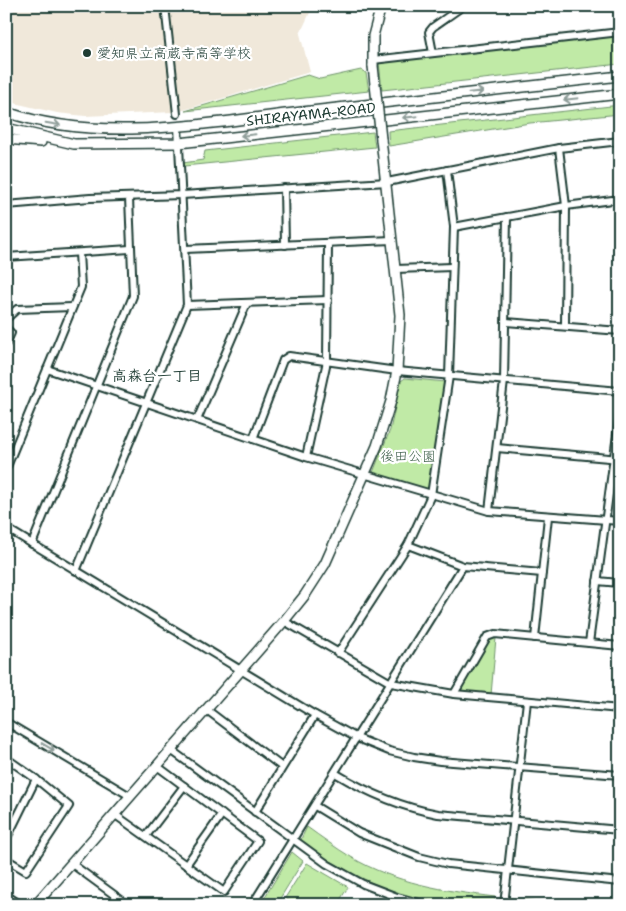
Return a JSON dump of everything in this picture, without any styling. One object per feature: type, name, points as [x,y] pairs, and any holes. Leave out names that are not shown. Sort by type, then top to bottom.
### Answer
[{"type":"street","points":[[164,6],[176,114]]},
{"type":"street","points":[[35,905],[242,670],[305,595],[325,564],[385,424],[396,371],[400,315],[373,63],[372,36],[381,6]]},
{"type":"street","points":[[433,53],[429,32],[433,27],[463,6]]},
{"type":"street","points":[[373,63],[433,53],[620,32]]},
{"type":"street","name":"SHIRAYAMA-ROAD","points":[[6,112],[47,123],[78,128],[178,126],[620,76]]},
{"type":"street","name":"SHIRAYAMA-ROAD","points":[[6,128],[74,144],[179,143],[620,94]]},
{"type":"street","points":[[76,571],[187,305],[178,126]]},
{"type":"street","points":[[6,139],[74,144]]},
{"type":"street","points":[[6,205],[90,198],[128,198],[386,182],[558,148],[620,141]]},
{"type":"street","points":[[558,148],[566,206],[565,326]]},
{"type":"street","points":[[338,653],[408,545],[431,495],[449,376],[454,227],[447,170]]},
{"type":"street","points":[[284,188],[285,245]]},
{"type":"street","points":[[32,544],[133,296],[128,198]]},
{"type":"street","points":[[454,227],[566,206],[620,199]]},
{"type":"street","points":[[489,511],[504,381],[507,217]]},
{"type":"street","points":[[185,249],[392,240]]},
{"type":"street","points":[[306,457],[327,362],[328,244]]},
{"type":"street","points":[[6,258],[130,249]]},
{"type":"street","points":[[7,467],[81,287],[79,253]]},
{"type":"street","points":[[396,269],[452,267]]},
{"type":"street","points":[[187,305],[328,300]]},
{"type":"street","points":[[196,420],[247,303]]},
{"type":"street","points":[[6,319],[17,309],[72,307]]},
{"type":"street","points":[[506,322],[620,331]]},
{"type":"street","points":[[6,328],[11,333],[6,344]]},
{"type":"street","points":[[253,439],[283,360],[288,356],[396,371],[620,391]]},
{"type":"street","points":[[47,370],[364,476],[489,511],[620,521]]},
{"type":"street","points":[[589,643],[605,520],[617,459],[620,412]]},
{"type":"street","points":[[497,448],[617,459]]},
{"type":"street","points":[[535,638],[548,517]]},
{"type":"street","points":[[6,528],[314,714],[357,738],[389,751],[414,757],[620,775]]},
{"type":"street","points":[[408,545],[463,566],[542,573]]},
{"type":"street","points":[[252,905],[463,566]]},
{"type":"street","points":[[597,580],[620,583]]},
{"type":"street","points":[[284,621],[391,682],[454,694],[620,709]]},
{"type":"street","points":[[454,694],[487,637],[495,634],[620,646]]},
{"type":"street","points":[[504,905],[527,701]]},
{"type":"street","points":[[207,710],[282,767]]},
{"type":"street","points":[[255,812],[314,714]]},
{"type":"street","points":[[6,722],[130,796]]},
{"type":"street","points":[[172,750],[327,864],[363,884],[397,897],[427,905]]},
{"type":"street","points":[[6,758],[69,806],[26,871],[6,859]]},
{"type":"street","points":[[114,814],[224,892],[258,842],[157,766]]},
{"type":"street","points":[[335,773],[362,789],[392,803],[416,810],[438,814],[620,830]]},
{"type":"street","points":[[6,840],[36,779]]},
{"type":"street","points":[[146,836],[184,786]]},
{"type":"street","points":[[315,806],[359,834],[412,855],[448,864],[620,882]]},
{"type":"street","points":[[186,865],[222,814]]},
{"type":"street","points":[[72,864],[128,905]]},
{"type":"street","points":[[6,895],[21,905]]},
{"type":"street","points":[[394,905],[397,897]]},
{"type":"shaded area","name":"愛知県立高蔵寺高等学校","points":[[6,6],[161,6],[173,112],[85,116],[57,113],[6,101]]},
{"type":"shaded area","points":[[168,6],[313,6],[300,34],[310,72],[180,111]]},
{"type":"green space","points":[[620,36],[620,64],[382,90],[379,62]]},
{"type":"green space","points":[[361,70],[366,73],[369,91],[185,111],[308,75],[320,79]]},
{"type":"green space","points":[[620,105],[620,114],[530,123],[389,146],[388,131]]},
{"type":"green space","points":[[373,132],[375,147],[184,166],[183,163],[203,160],[205,151]]},
{"type":"green space","name":"後田公園","points":[[405,378],[445,382],[428,488],[426,490],[372,475],[390,430],[401,381]]},
{"type":"green space","points":[[493,637],[496,638],[491,695],[461,692],[459,689]]},
{"type":"green space","points":[[307,827],[351,857],[368,866],[403,880],[439,889],[495,897],[494,905],[448,905],[428,902],[389,890],[352,873],[300,841]]},
{"type":"green space","points":[[292,852],[303,861],[276,905],[260,905]]},
{"type":"green space","points":[[307,863],[348,887],[337,905],[297,905],[285,898]]},
{"type":"green space","points":[[509,898],[580,905],[508,905]]},
{"type":"place","name":"愛知県立高蔵寺高等学校","points":[[87,53]]},
{"type":"district","name":"高森台一丁目","points":[[157,376]]}]
